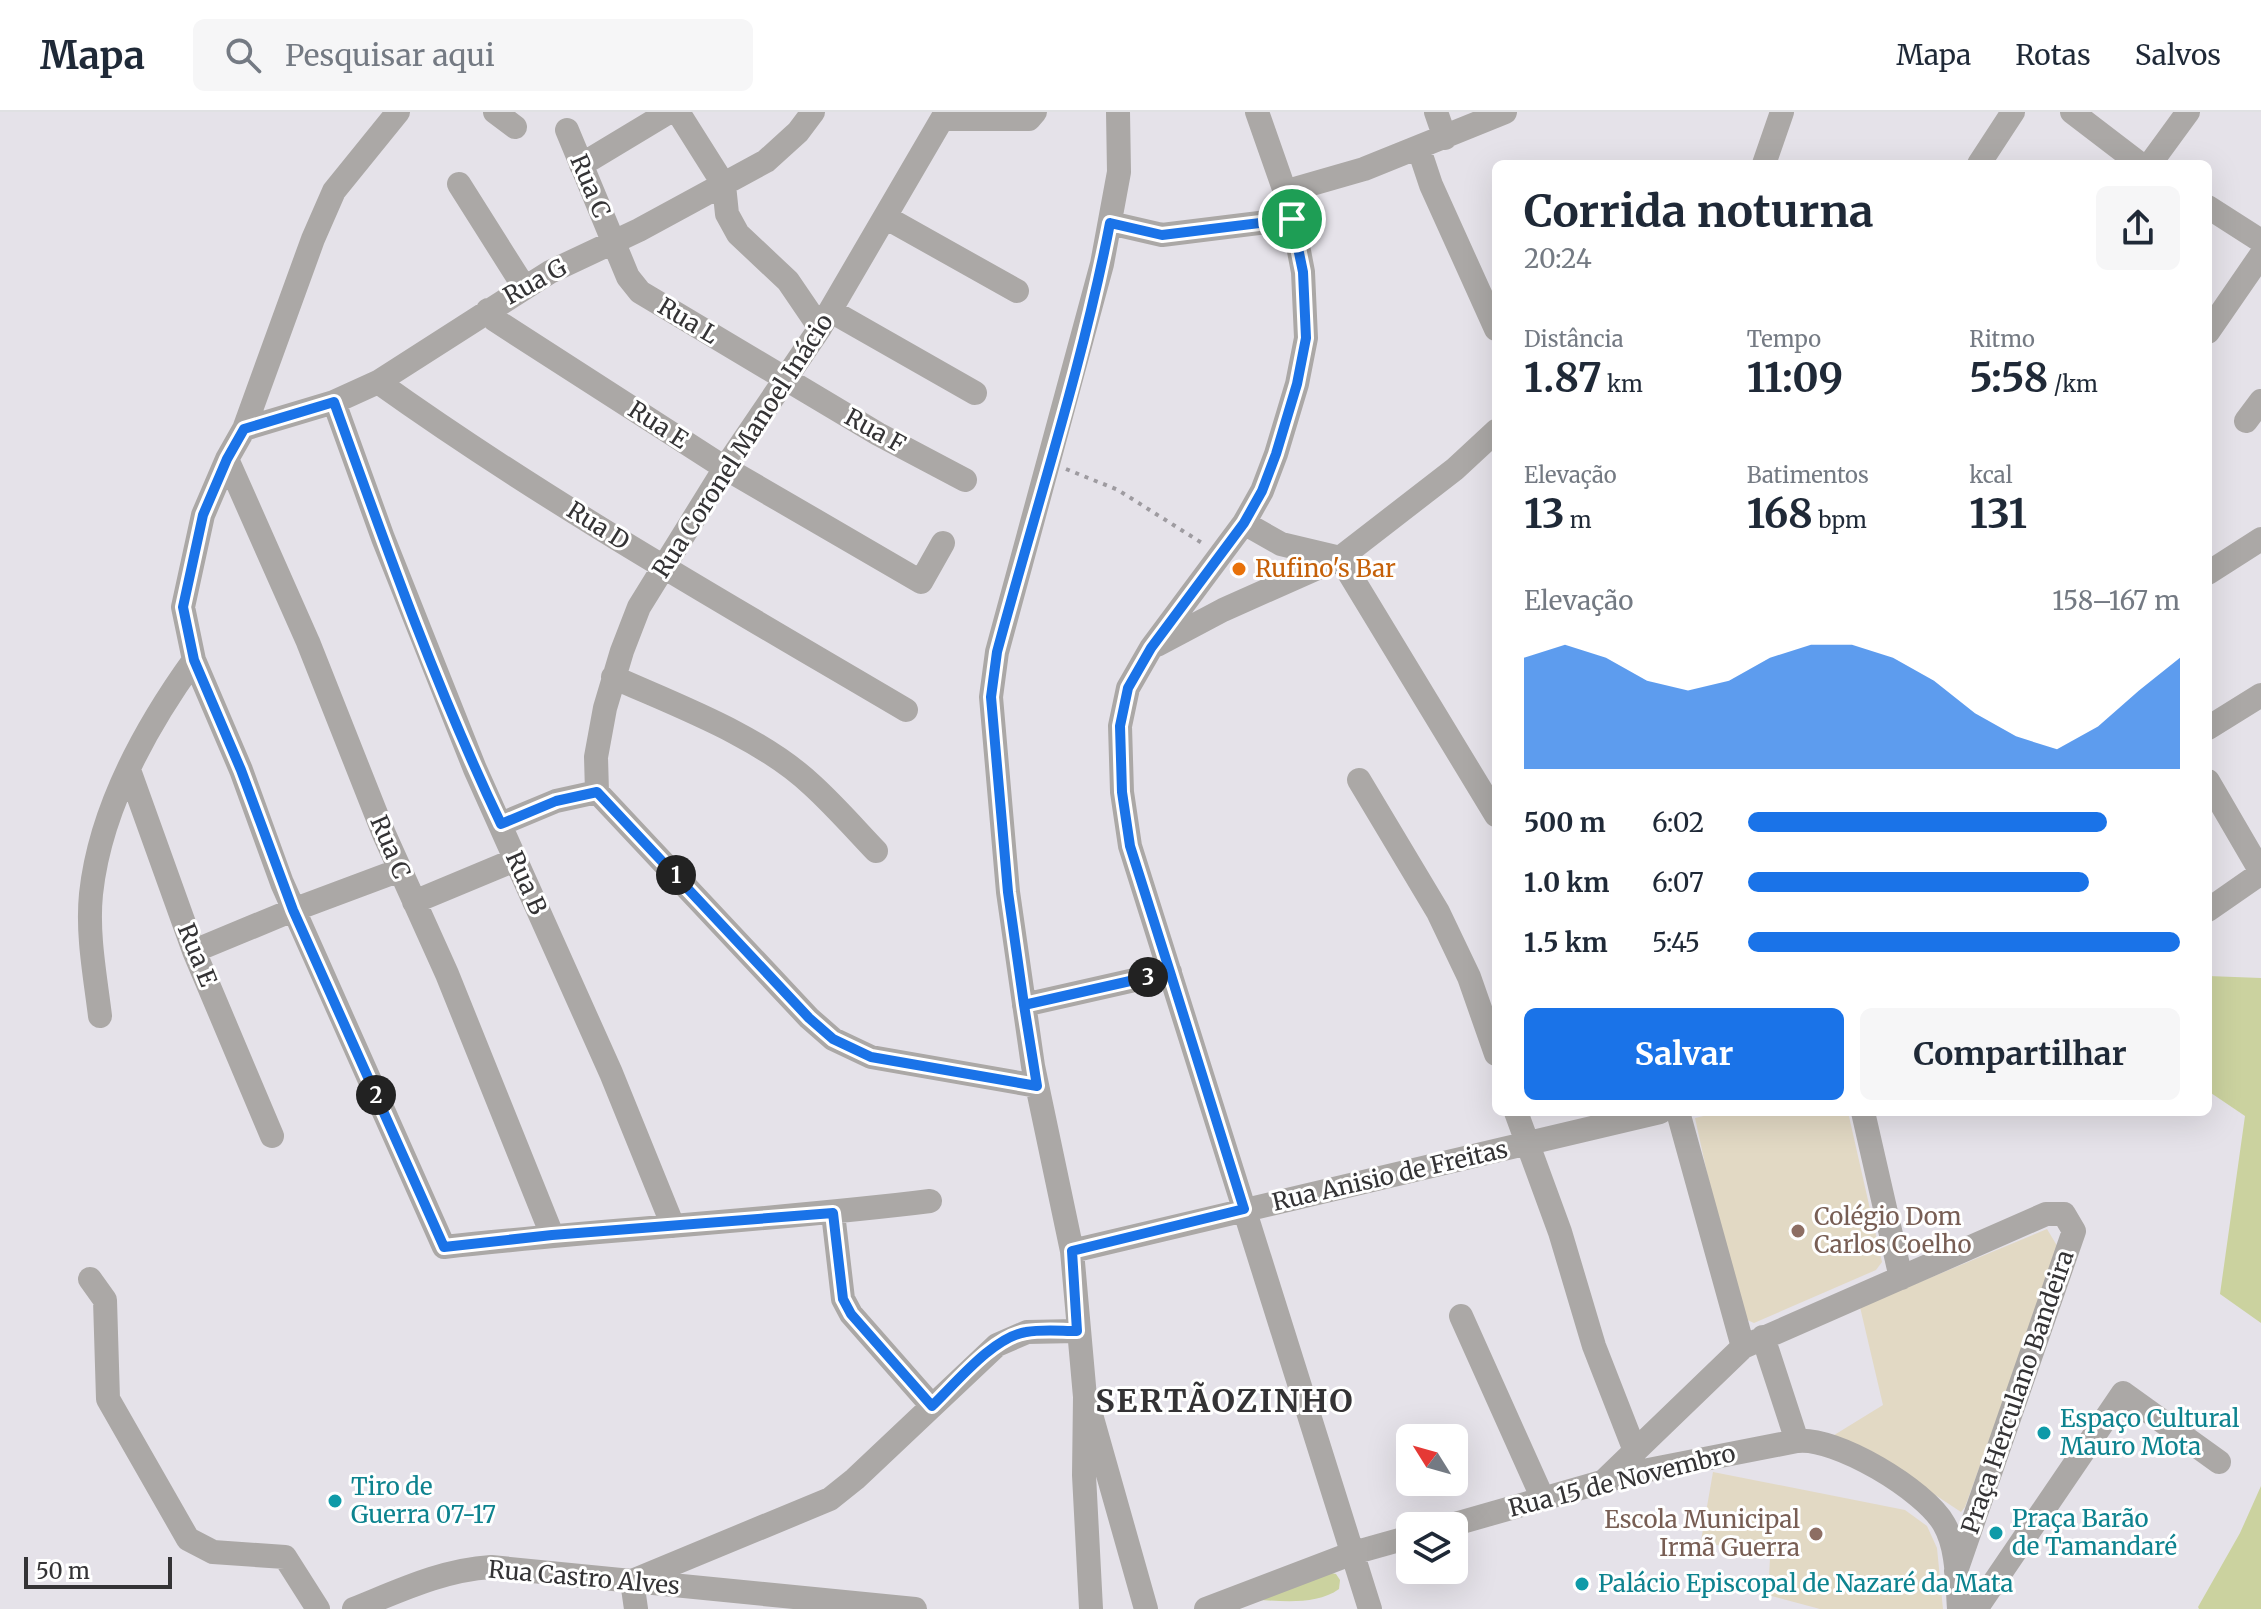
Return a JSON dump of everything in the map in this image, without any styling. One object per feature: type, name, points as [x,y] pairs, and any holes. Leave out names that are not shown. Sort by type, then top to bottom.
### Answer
[{"type":"street","points":[[398,112],[334,191],[313,239],[244,429],[227,459],[203,515],[183,607],[194,660],[241,770],[293,910],[444,1247],[552,1235],[833,1213],[930,1201]]},
{"type":"street","points":[[581,165],[669,112]]},
{"type":"street","points":[[678,112],[724,185],[727,214],[738,234],[825,319],[975,393]]},
{"type":"street","name":"Rua G","points":[[244,429],[334,402],[378,382],[524,287],[766,161],[798,132],[813,112]]},
{"type":"street","name":"Rua Coronel Manoel Inácio","points":[[597,792],[596,757],[613,677],[639,607],[725,468],[825,319],[942,119],[1029,119],[1035,112]]},
{"type":"street","points":[[1091,1609],[1084,1475],[1085,1397],[1072,1251],[1037,1086],[1024,1005],[1008,892],[991,697],[997,652],[1102,264],[1119,172],[1118,112]]},
{"type":"street","points":[[1257,112],[1292,219],[1303,272],[1306,338],[1297,384],[1262,491],[1244,523],[1151,648],[1128,688],[1120,726],[1122,792],[1130,846],[1353,1553],[1362,1608]]},
{"type":"street","points":[[1436,112],[1445,138]]},
{"type":"street","points":[[1284,192],[1364,169],[1505,112]]},
{"type":"street","points":[[1765,160],[1782,112]]},
{"type":"street","points":[[1982,160],[2013,112]]},
{"type":"street","points":[[2072,112],[2135,160]]},
{"type":"street","points":[[2153,160],[2188,112]]},
{"type":"street","name":"Rua C","points":[[567,130],[613,241]]},
{"type":"street","points":[[1419,149],[1431,185],[1492,320]]},
{"type":"street","points":[[459,184],[524,287]]},
{"type":"street","points":[[2212,210],[2261,241]]},
{"type":"street","points":[[885,217],[1017,291]]},
{"type":"street","points":[[1110,223],[1162,235],[1292,219]]},
{"type":"street","name":"Rua L","points":[[613,241],[628,277],[640,292],[786,379]]},
{"type":"street","points":[[2212,326],[2261,255]]},
{"type":"street","name":"Rua E","points":[[488,310],[495,320],[725,468],[921,582],[943,543]]},
{"type":"street","name":"Rua F","points":[[786,379],[878,434],[965,480]]},
{"type":"street","name":"Rua D","points":[[378,382],[478,450],[664,567],[906,710]]},
{"type":"street","points":[[2246,421],[2261,401]]},
{"type":"street","name":"Rua B","points":[[334,402],[383,538],[458,726],[611,1073],[673,1226]]},
{"type":"street","points":[[1151,648],[1223,610],[1340,558],[1455,469],[1492,435]]},
{"type":"street","name":"Rua C","points":[[227,459],[308,642],[552,1235]]},
{"type":"street","points":[[1244,523],[1281,544],[1340,558],[1492,808]]},
{"type":"street","points":[[2212,570],[2261,539]]},
{"type":"street","points":[[100,1016],[90,939],[91,895],[97,855],[129,770],[162,704],[194,660]]},
{"type":"street","points":[[613,677],[714,722],[781,761],[811,784],[876,851]]},
{"type":"street","points":[[2212,726],[2261,695]]},
{"type":"street","name":"Rua E","points":[[129,770],[194,951],[272,1136]]},
{"type":"street","points":[[1359,780],[1438,912],[1469,977],[1492,1043]]},
{"type":"street","points":[[2212,788],[2261,872],[2212,907]]},
{"type":"street","points":[[501,824],[556,801],[597,792],[809,1018],[833,1039],[871,1057],[1037,1086]]},
{"type":"street","points":[[414,902],[515,860]]},
{"type":"street","points":[[194,951],[400,870]]},
{"type":"street","points":[[1024,1005],[1170,972]]},
{"type":"street","points":[[1517,1116],[1560,1232],[1594,1346],[1635,1451]]},
{"type":"street","name":"Rua Anisio de Freitas","points":[[1072,1251],[1644,1116]]},
{"type":"street","points":[[1679,1116],[1753,1342],[1797,1441],[1819,1443],[1882,1469],[1929,1505],[1945,1525],[1954,1555],[1959,1609]]},
{"type":"street","points":[[1604,1481],[1753,1342],[1901,1278],[1864,1116]]},
{"type":"street","points":[[833,1213],[843,1299],[851,1314],[932,1406]]},
{"type":"street","name":"Praça Herculano Bandeira","points":[[1901,1278],[2046,1214],[2064,1214],[2074,1231],[1956,1571]]},
{"type":"street","points":[[90,1279],[105,1300],[108,1399],[188,1539],[213,1552],[285,1557],[318,1609]]},
{"type":"street","points":[[1461,1316],[1543,1499]]},
{"type":"street","points":[[636,1609],[632,1581],[830,1499],[997,1345],[1014,1335],[1027,1332],[1077,1331]]},
{"type":"street","points":[[1976,1609],[2123,1393],[2219,1462]]},
{"type":"street","points":[[1085,1397],[1146,1609]]},
{"type":"street","name":"Rua 15 de Novembro","points":[[1468,1520],[1633,1473],[1797,1441]]},
{"type":"street","points":[[1206,1609],[1353,1553],[1396,1541]]},
{"type":"street","name":"Rua Castro Alves","points":[[354,1609],[426,1580],[466,1569],[491,1567],[915,1609]]},
{"type":"path","points":[[1049,463],[1118,490],[1221,555]]},
{"type":"shaded area","name":"Colégio Dom Carlos Coelho","points":[[1849,1116],[1882,1262],[1876,1270],[1754,1323],[1745,1319],[1695,1118]]},
{"type":"shaded area","points":[[2047,1229],[2059,1249],[1961,1512],[1905,1475],[1831,1437],[1883,1405],[1860,1307]]},
{"type":"shaded area","name":"Escola Municipal Irmã Guerra","points":[[1713,1472],[1905,1510],[1927,1526],[1937,1548],[1943,1609],[1820,1609],[1768,1595],[1770,1558],[1701,1541]]},
{"type":"green space","points":[[2212,976],[2261,978],[2261,1323],[2220,1294],[2245,1116],[2212,1094]]},
{"type":"green space","points":[[2261,1486],[2261,1609],[2199,1609],[2240,1533]]},
{"type":"green space","points":[[1327,1572],[1336,1574],[1340,1580],[1339,1589],[1321,1598],[1258,1600]]},
{"type":"place","name":"Rufino's Bar","points":[[1239,569]]},
{"type":"place","name":"Colégio Dom Carlos Coelho","points":[[1798,1231]]},
{"type":"place","name":"Espaço Cultural Mauro Mota","points":[[2044,1433]]},
{"type":"place","name":"Tiro de Guerra 07-17","points":[[335,1501]]},
{"type":"place","name":"Praça Barão de Tamandaré","points":[[1996,1533]]},
{"type":"place","name":"Escola Municipal Irmã Guerra","points":[[1816,1534]]},
{"type":"place","name":"Palácio Episcopal de Nazaré da Mata","points":[[1582,1584]]},
{"type":"district","name":"SERTÃOZINHO","points":[[1225,1401]]},
{"type":"route","points":[[1292,219],[1162,235],[1110,223],[1102,264],[997,652],[991,697],[1008,892],[1024,1005],[1097,989],[1170,972],[1244,1209],[1072,1251],[1077,1331],[1014,1335],[997,1345],[932,1406],[851,1314],[843,1299],[833,1213],[552,1235],[444,1247],[293,910],[241,770],[194,660],[183,607],[203,515],[227,459],[244,429],[334,402],[383,538],[475,769],[501,824],[556,801],[597,792],[809,1018],[833,1039],[871,1057],[1037,1086],[1024,1005],[1170,972],[1130,846],[1122,792],[1120,726],[1128,688],[1151,648],[1244,523],[1262,491],[1276,454],[1297,384],[1306,338],[1303,272],[1292,219]]}]
